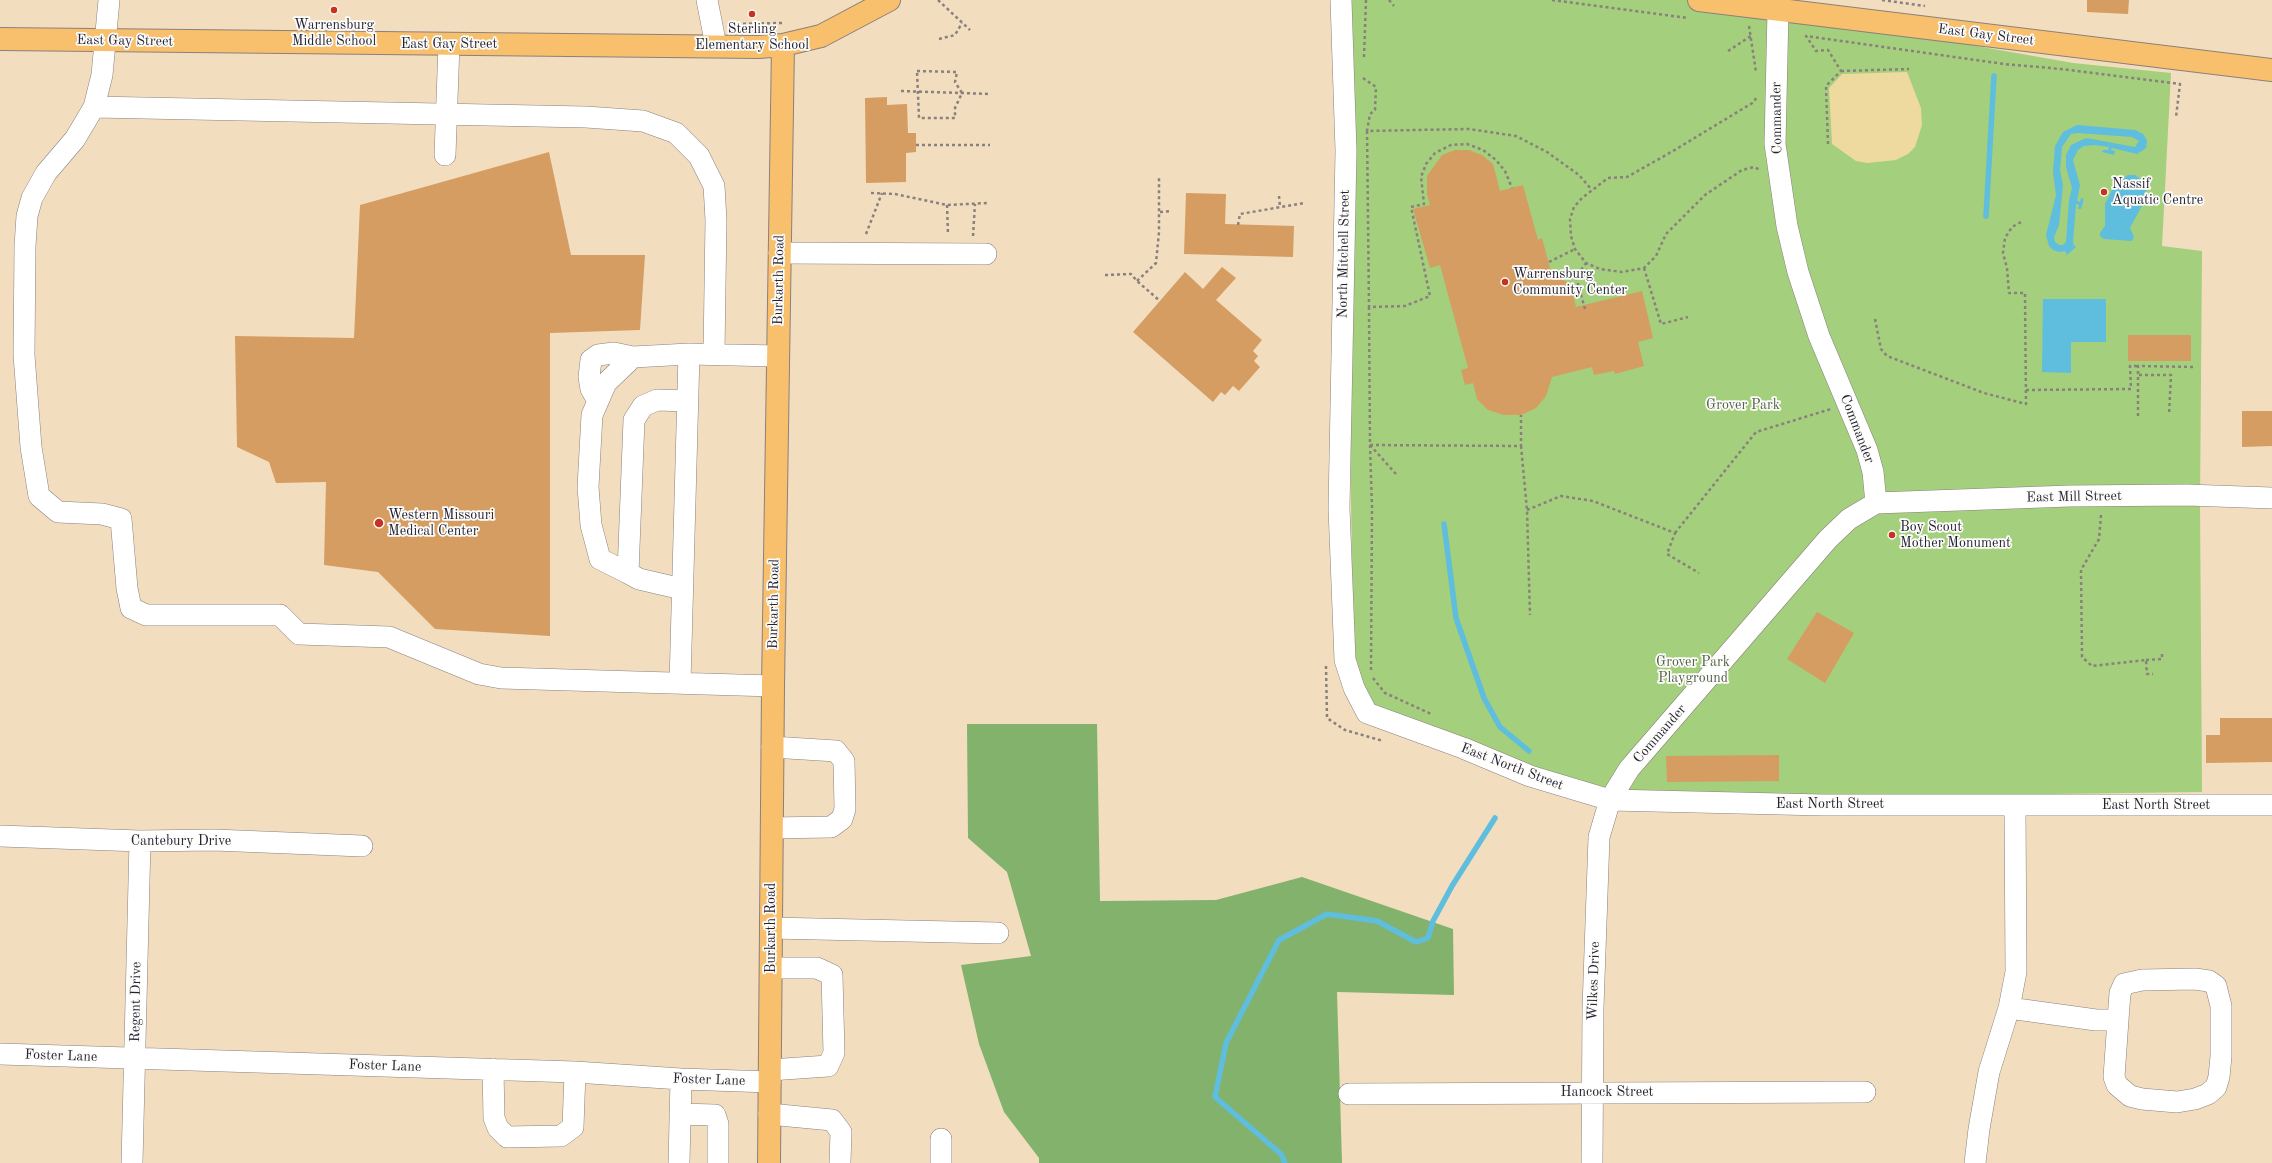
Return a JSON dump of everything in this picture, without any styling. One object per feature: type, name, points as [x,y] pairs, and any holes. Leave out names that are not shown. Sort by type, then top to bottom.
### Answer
[{"type":"main road","name":"East Gay Street","points":[[0,39],[449,44],[716,46],[783,45],[821,36],[889,0]]},
{"type":"main road","name":"East Gay Street","points":[[1695,9],[1778,11],[2272,70]]},
{"type":"main road","name":"Burkarth Road","points":[[769,1163],[772,686],[783,45]]},
{"type":"street","points":[[109,0],[102,75],[94,107],[75,139],[46,173],[32,198],[27,216],[25,246],[25,366],[31,447],[39,496],[58,512],[102,514],[121,519],[127,588],[131,608],[146,615],[280,615],[299,634],[389,636],[479,674],[501,678],[772,686]]},
{"type":"street","points":[[707,0],[716,46]]},
{"type":"street","name":"North Mitchell Street","points":[[1339,508],[1346,151],[1342,0]]},
{"type":"street","name":"Commander","points":[[1610,800],[1629,769],[1828,539],[1849,519],[1876,503],[1873,472],[1867,450],[1819,336],[1798,272],[1786,226],[1776,144],[1778,11]]},
{"type":"street","points":[[444,155],[449,44]]},
{"type":"street","points":[[94,107],[489,114],[643,120],[676,133],[699,156],[714,186],[716,220],[714,353]]},
{"type":"street","points":[[779,253],[980,247]]},
{"type":"street","points":[[682,589],[639,579],[600,559],[591,525],[588,487],[592,414],[606,382],[633,356],[714,353],[777,356]]},
{"type":"street","points":[[680,683],[689,354]]},
{"type":"street","points":[[628,573],[634,420],[643,406],[657,400],[688,402]]},
{"type":"street","name":"East Mill Street","points":[[1876,503],[2070,496],[2188,495],[2272,498]]},
{"type":"street","name":"East North Street","points":[[1339,508],[1345,660],[1354,688],[1367,713],[1463,748],[1530,776],[1610,800],[1823,805],[2272,805]]},
{"type":"street","points":[[772,747],[836,751],[844,762],[845,810],[842,818],[831,826],[772,828]]},
{"type":"street","name":"Wilkes Drive","points":[[1592,1163],[1593,1008],[1599,837],[1610,800]]},
{"type":"street","points":[[1976,1163],[1979,1129],[1989,1072],[2009,1008],[2016,972],[2015,806]]},
{"type":"street","name":"Cantebury Drive","points":[[0,836],[140,841],[214,840],[362,846]]},
{"type":"street","name":"Regent Drive","points":[[132,1163],[140,841]]},
{"type":"street","points":[[771,928],[998,933]]},
{"type":"street","name":"Foster Lane","points":[[0,1054],[56,1054],[134,1059],[575,1072],[681,1079],[770,1076],[828,1066],[834,1053],[832,975],[817,968],[771,968]]},
{"type":"street","points":[[2195,978],[2209,981],[2216,986],[2221,1006],[2222,1056],[2220,1077],[2216,1087],[2208,1094],[2195,1099],[2177,1102],[2142,1099],[2130,1096],[2117,1085],[2114,1077],[2118,1020],[2120,993],[2124,984],[2142,980],[2195,978]]},
{"type":"street","points":[[2009,1008],[2096,1020],[2118,1020]]},
{"type":"street","points":[[493,1069],[494,1118],[498,1128],[506,1137],[560,1136],[573,1127],[575,1072]]},
{"type":"street","points":[[679,1163],[681,1079]]},
{"type":"street","name":"Hancock Street","points":[[1349,1094],[1865,1092]]},
{"type":"street","points":[[680,1114],[715,1115],[718,1124],[718,1163]]},
{"type":"street","points":[[769,1114],[832,1120],[841,1132],[840,1163]]},
{"type":"street","points":[[941,1139],[941,1163]]},
{"type":"path","points":[[938,0],[970,30]]},
{"type":"path","points":[[1364,63],[1366,0]]},
{"type":"path","points":[[1388,0],[1394,6]]},
{"type":"path","points":[[1552,0],[1695,9]]},
{"type":"path","points":[[1741,10],[1750,26],[1757,79]]},
{"type":"path","points":[[727,24],[790,22]]},
{"type":"path","points":[[939,39],[955,35],[962,23]]},
{"type":"path","points":[[1728,52],[1751,36]]},
{"type":"path","points":[[1841,70],[1828,50],[1816,52],[1806,36],[2004,64],[2061,69],[2180,84],[2176,117]]},
{"type":"path","points":[[1828,144],[1826,86],[1841,70],[1909,69]]},
{"type":"path","points":[[1364,70],[1364,78],[1376,87],[1375,110],[1370,114],[1368,131],[1370,445],[1372,508],[1371,676],[1385,693],[1435,716]]},
{"type":"path","points":[[917,71],[957,72],[955,82],[962,93],[955,108],[956,118],[919,118],[917,71]]},
{"type":"path","points":[[901,90],[992,94]]},
{"type":"path","points":[[1758,94],[1754,102],[1673,151],[1627,177],[1608,178],[1592,190],[1574,207],[1570,219],[1571,236],[1575,250],[1586,263],[1600,269],[1614,272],[1644,268],[1656,256],[1666,234],[1705,195],[1742,170],[1754,166],[1765,173]]},
{"type":"path","points":[[1368,131],[1469,129],[1516,136],[1547,152],[1579,175],[1592,190]]},
{"type":"path","points":[[1369,307],[1405,306],[1430,296],[1411,207],[1424,204],[1421,177],[1426,164],[1435,153],[1451,145],[1467,144],[1483,150],[1496,160],[1505,171],[1512,188]]},
{"type":"path","points":[[916,146],[990,145]]},
{"type":"path","points":[[1137,281],[1156,263],[1160,212],[1159,177]]},
{"type":"path","points":[[871,193],[895,194],[947,205],[988,203]]},
{"type":"path","points":[[866,236],[882,193]]},
{"type":"path","points":[[1279,196],[1280,207]]},
{"type":"path","points":[[1238,225],[1240,214],[1305,203]]},
{"type":"path","points":[[975,204],[980,247]]},
{"type":"path","points":[[947,205],[948,239]]},
{"type":"path","points":[[1160,212],[1172,211]]},
{"type":"path","points":[[1875,319],[1881,349],[1887,356],[1984,393],[2026,404],[2025,293],[2009,293],[2007,268],[2003,253],[2005,238],[2012,227],[2021,222]]},
{"type":"path","points":[[1548,262],[1575,250]]},
{"type":"path","points":[[1585,309],[1576,277],[1586,263]]},
{"type":"path","points":[[1644,268],[1661,324],[1688,317]]},
{"type":"path","points":[[1106,275],[1131,274],[1160,301]]},
{"type":"path","points":[[2026,390],[2131,390],[2130,366],[2194,367]]},
{"type":"path","points":[[2138,366],[2138,416]]},
{"type":"path","points":[[2139,375],[2171,375],[2169,415]]},
{"type":"path","points":[[1699,573],[1667,554],[1675,533],[1756,432],[1823,413],[1833,408],[1830,402]]},
{"type":"path","points":[[1521,414],[1521,446],[1527,510],[1530,615]]},
{"type":"path","points":[[1370,445],[1521,446]]},
{"type":"path","points":[[1370,445],[1396,474]]},
{"type":"path","points":[[1527,510],[1561,496],[1593,501],[1675,533]]},
{"type":"path","points":[[2101,515],[2099,539],[2080,570],[2082,657],[2092,666],[2162,659],[2162,654]]},
{"type":"path","points":[[1326,658],[1327,718],[1346,730],[1387,742]]},
{"type":"path","points":[[2146,660],[2147,674],[2153,674]]},
{"type":"green space","name":"Grover Park","points":[[1343,0],[1699,0],[1778,11],[2073,63],[2171,73],[2162,246],[2202,251],[2200,504],[2202,792],[1610,800],[1367,713],[1354,688]]},
{"type":"green space","points":[[967,724],[1097,724],[1100,901],[1216,900],[1302,877],[1453,929],[1454,995],[1337,992],[1342,1163],[1039,1163],[1039,1158],[1004,1112],[979,1044],[961,965],[1031,956],[1007,872],[968,838]]},
{"type":"sand","points":[[1907,72],[1921,108],[1922,125],[1915,147],[1908,154],[1896,160],[1867,163],[1856,161],[1832,144],[1829,88],[1842,74]]},
{"type":"water","points":[[2077,125],[2135,130],[2143,134],[2147,140],[2146,148],[2137,154],[2112,148],[2111,150],[2115,151],[2114,155],[2102,152],[2103,150],[2108,150],[2109,147],[2094,145],[2084,146],[2078,150],[2073,160],[2080,185],[2077,201],[2080,202],[2081,198],[2084,199],[2081,209],[2078,209],[2079,205],[2076,204],[2073,244],[2076,247],[2067,255],[2065,251],[2059,252],[2053,250],[2049,246],[2046,235],[2056,195],[2053,172],[2055,146],[2063,132]],"holes":[[[2078,133],[2132,137],[2139,141],[2135,147],[2086,138],[2071,145],[2066,155],[2066,167],[2072,188],[2069,200],[2066,242],[2063,245],[2059,245],[2055,242],[2054,237],[2059,225],[2063,185],[2060,170],[2062,147],[2071,134]]]},
{"type":"water","points":[[2128,175],[2135,175],[2142,180],[2146,189],[2145,200],[2130,228],[2134,237],[2132,241],[2104,239],[2100,236],[2100,233],[2105,226],[2105,204],[2114,186]]},
{"type":"water","points":[[2043,299],[2106,299],[2106,342],[2071,342],[2071,373],[2042,372]]},
{"type":"building","points":[[2087,0],[2129,0],[2128,14],[2087,12]]},
{"type":"building","points":[[887,97],[887,105],[907,104],[908,133],[916,133],[916,152],[906,153],[906,182],[866,183],[865,98]]},
{"type":"building","name":"Warrensburg Community Center","points":[[1455,150],[1469,150],[1482,155],[1493,164],[1500,191],[1523,185],[1538,240],[1542,238],[1551,272],[1571,285],[1576,307],[1642,291],[1653,338],[1638,342],[1644,366],[1615,374],[1614,371],[1594,375],[1592,367],[1552,377],[1546,396],[1536,408],[1521,415],[1504,415],[1488,410],[1477,399],[1473,383],[1465,385],[1461,370],[1468,368],[1440,265],[1430,268],[1413,209],[1430,205],[1427,194],[1427,176],[1442,155]]},
{"type":"building","points":[[549,152],[571,255],[645,255],[640,330],[550,333],[550,636],[435,629],[378,572],[324,565],[326,482],[276,483],[269,462],[237,447],[235,336],[354,338],[360,205]]},
{"type":"building","points":[[1186,193],[1226,194],[1225,224],[1294,226],[1293,257],[1184,254]]},
{"type":"building","points":[[1222,267],[1236,278],[1216,300],[1262,340],[1253,351],[1258,356],[1254,361],[1260,367],[1239,391],[1233,386],[1225,395],[1221,392],[1213,402],[1133,332],[1185,272],[1203,289]]},
{"type":"building","points":[[2128,335],[2191,335],[2191,361],[2128,361]]},
{"type":"building","points":[[2242,411],[2272,411],[2272,446],[2242,447]]},
{"type":"building","points":[[1817,612],[1854,633],[1825,683],[1787,659]]},
{"type":"building","points":[[2220,718],[2272,718],[2272,762],[2206,763],[2206,735],[2220,735]]},
{"type":"building","points":[[1779,755],[1779,781],[1667,782],[1666,756]]},
{"type":"waterway","points":[[1986,216],[1994,76]]},
{"type":"waterway","points":[[1444,524],[1456,618],[1484,698],[1500,727],[1529,751]]},
{"type":"waterway","points":[[1285,1163],[1281,1154],[1215,1097],[1226,1043],[1279,940],[1327,914],[1377,921],[1416,942],[1428,938],[1433,921],[1452,886],[1495,818]]},
{"type":"place","name":"Warrensburg Middle School","points":[[334,10]]},
{"type":"place","name":"Sterling Elementary School","points":[[752,14]]},
{"type":"place","name":"Nassif Aquatic Centre","points":[[2104,192]]},
{"type":"place","name":"Warrensburg Community Center","points":[[1505,282]]},
{"type":"place","name":"Western Missouri Medical Center","points":[[379,523]]},
{"type":"place","name":"Boy Scout Mother Monument","points":[[1892,535]]},
{"type":"park label","name":"Grover Park Playground","points":[[1693,670]]}]
